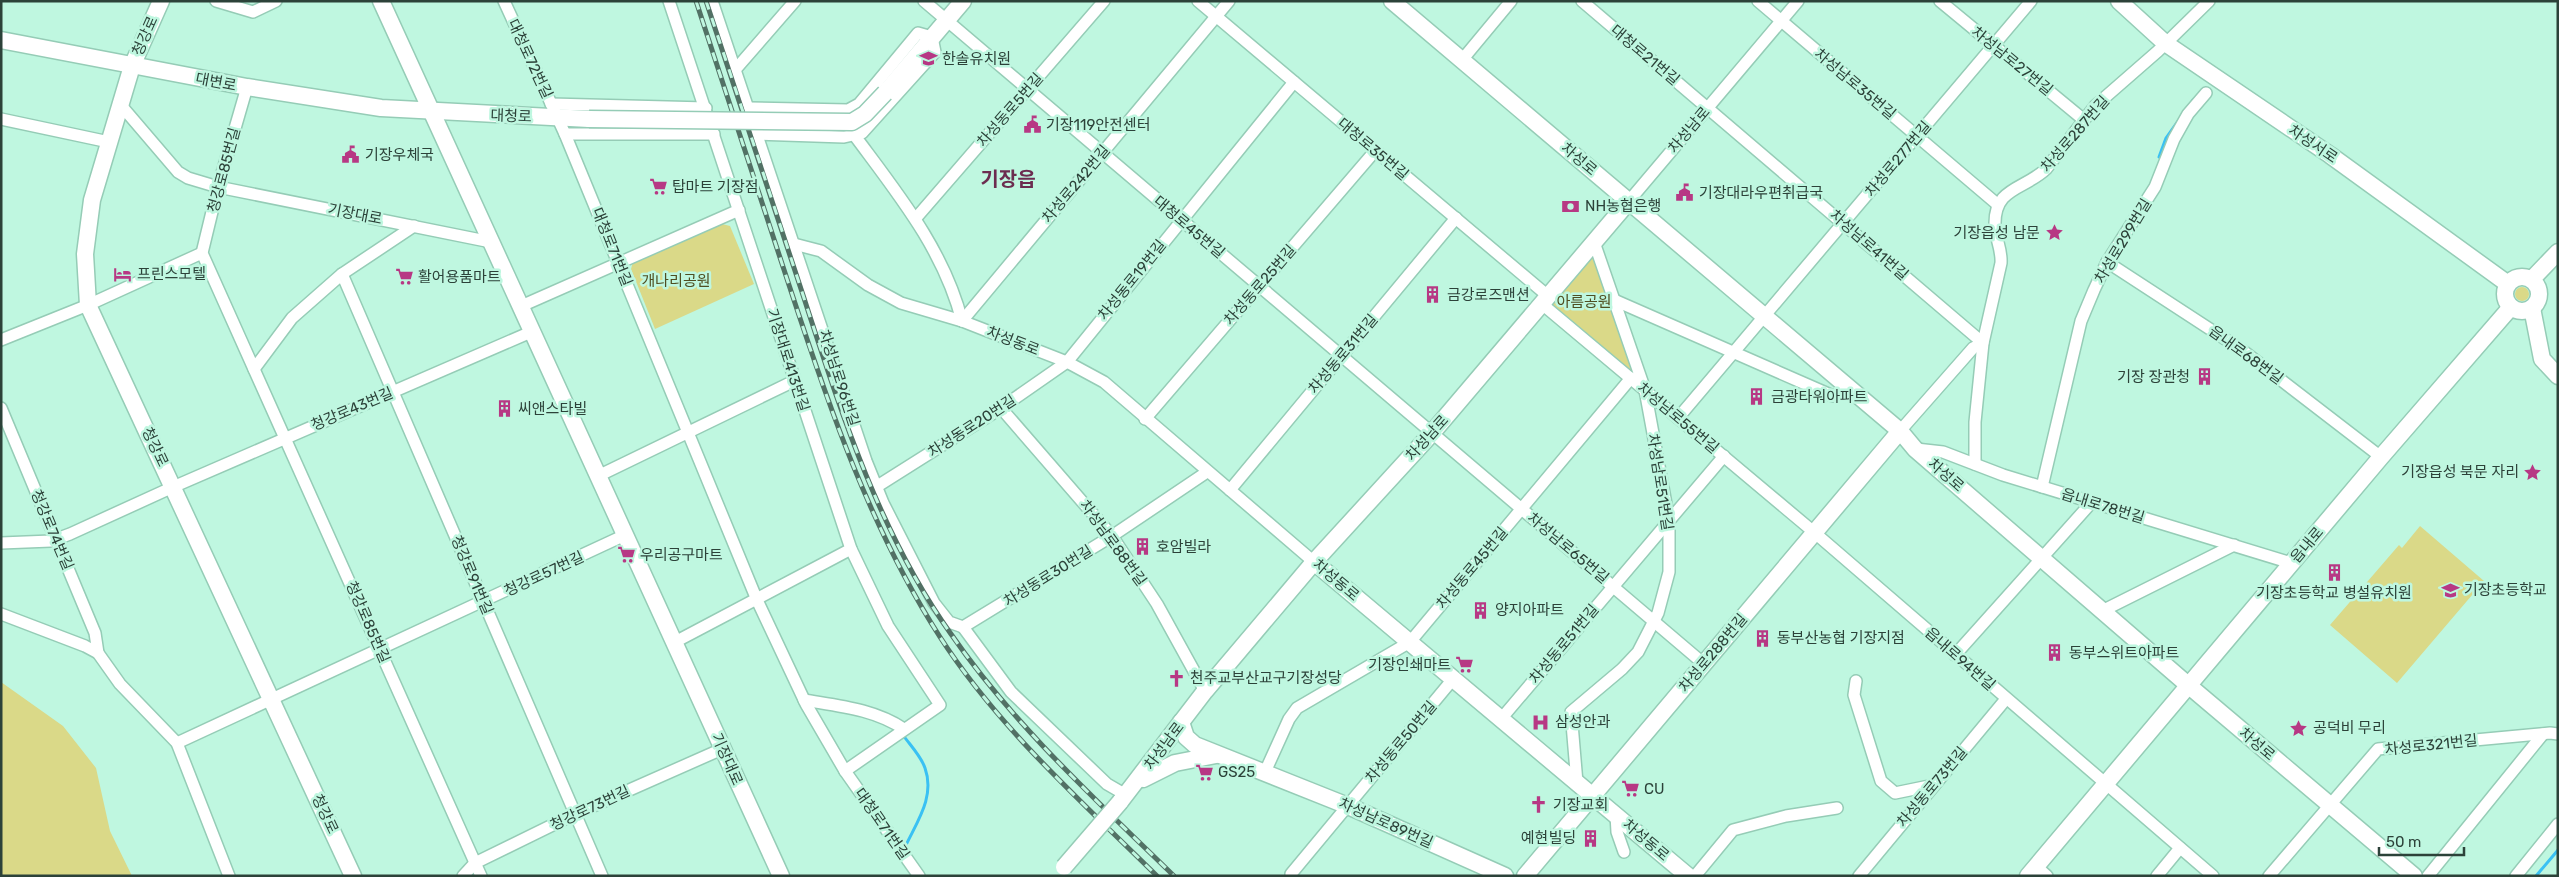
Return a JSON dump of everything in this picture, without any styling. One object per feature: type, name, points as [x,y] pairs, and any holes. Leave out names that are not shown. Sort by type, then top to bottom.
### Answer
[{"type":"street","name":"청강로","points":[[161,1],[132,66],[119,103],[92,200],[85,254],[88,305],[354,876]]},
{"type":"street","points":[[216,1],[253,12],[276,1]]},
{"type":"street","name":"기장대로","points":[[381,1],[519,307],[675,642],[781,876]]},
{"type":"street","name":"대청로72번길","points":[[504,1],[554,111]]},
{"type":"street","name":"기장대로413번길","points":[[669,1],[851,549],[888,626],[940,704],[904,730]]},
{"type":"street","name":"차성남로96번길","points":[[712,1],[750,108],[876,487],[934,603],[950,622],[963,627],[1011,692],[1107,784],[1126,795]]},
{"type":"street","points":[[735,70],[795,1]]},
{"type":"street","points":[[924,1],[946,20]]},
{"type":"street","points":[[932,37],[962,1]]},
{"type":"street","name":"차성동로5번길","points":[[916,218],[1104,1]]},
{"type":"street","name":"대청로35번길","points":[[1198,1],[1456,218],[1545,300]]},
{"type":"street","name":"차성로242번길","points":[[962,321],[1229,1]]},
{"type":"street","name":"차성로","points":[[1392,1],[1900,431],[1915,449],[2329,806],[2403,873]]},
{"type":"street","points":[[1462,60],[1511,1]]},
{"type":"street","name":"대청로21번길","points":[[1582,1],[1708,108]]},
{"type":"street","name":"차성남로35번길","points":[[1758,1],[1997,204]]},
{"type":"street","name":"차성남로","points":[[1060,871],[1126,795],[1205,691],[1314,562],[1432,433],[1798,1]]},
{"type":"street","name":"차성남로27번길","points":[[1940,1],[2084,120]]},
{"type":"street","name":"차성로277번길","points":[[1765,317],[2031,1]]},
{"type":"street","name":"차성서로","points":[[2119,1],[2165,43],[2330,155],[2508,284]]},
{"type":"street","name":"차성로287번길","points":[[1997,204],[2011,191],[2038,177],[2095,106],[2209,1]]},
{"type":"street","name":"대청로45번길","points":[[946,20],[1432,433]]},
{"type":"street","points":[[750,108],[848,110],[859,104],[918,33],[932,37]]},
{"type":"street","points":[[758,134],[855,136],[872,125],[935,52],[932,37]]},
{"type":"street","name":"대청로","points":[[554,111],[589,119],[852,122],[865,114],[885,93],[932,37]]},
{"type":"street","name":"대변로","points":[[1,40],[247,87],[381,108],[433,113]]},
{"type":"street","name":"차성동로19번길","points":[[1067,362],[1180,220],[1294,82]]},
{"type":"street","name":"청강로85번길","points":[[247,87],[218,187],[202,253],[481,876]]},
{"type":"street","name":"차성로299번길","points":[[2042,487],[2081,321],[2107,262],[2155,187],[2174,139],[2188,114],[2206,93]]},
{"type":"street","name":"기장대로","points":[[119,103],[178,172],[188,178],[218,187],[491,242]]},
{"type":"street","name":"대청로","points":[[433,113],[706,108]]},
{"type":"street","name":"차성남로41번길","points":[[1708,108],[1983,343]]},
{"type":"street","name":"대청로71번길","points":[[554,111],[757,600],[804,700],[845,771],[919,876]]},
{"type":"street","points":[[1,118],[109,142]]},
{"type":"street","points":[[565,134],[714,134]]},
{"type":"street","points":[[855,136],[916,218],[954,292],[962,321]]},
{"type":"street","name":"차성동로25번길","points":[[1145,419],[1375,151]]},
{"type":"street","points":[[1974,464],[1975,422],[1983,343],[2002,253],[1995,226],[1997,204]]},
{"type":"street","points":[[519,307],[739,210]]},
{"type":"street","name":"차성동로31번길","points":[[1230,490],[1456,218]]},
{"type":"street","points":[[254,369],[292,318],[342,274],[414,226]]},
{"type":"street","name":"차성남로51번길","points":[[1577,783],[1571,712],[1630,662],[1638,652],[1654,622],[1668,582],[1669,520],[1645,390],[1594,242]]},
{"type":"street","name":"차성동로","points":[[794,244],[821,251],[868,285],[901,303],[962,321],[1067,362],[1104,382],[1207,472],[1688,876]]},
{"type":"street","points":[[2532,279],[2558,252]]},
{"type":"street","points":[[1,340],[88,305],[202,253]]},
{"type":"street","name":"읍내로68번길","points":[[2107,262],[2242,350],[2380,457]]},
{"type":"street","name":"청강로91번길","points":[[342,274],[602,876]]},
{"type":"street","points":[[2518,277],[2532,279],[2540,290],[2537,302],[2532,308],[2525,311],[2511,308],[2506,302],[2504,295],[2508,284],[2518,277]]},
{"type":"street","name":"차성남로55번길","points":[[1545,300],[1631,378],[1815,533]]},
{"type":"street","points":[[1614,300],[1833,396],[1853,391]]},
{"type":"street","name":"읍내로","points":[[2037,873],[2105,785],[2291,563],[2380,457],[2511,308]]},
{"type":"street","points":[[2532,308],[2542,359],[2558,376]]},
{"type":"street","points":[[1678,418],[1765,317]]},
{"type":"street","name":"청강로43번길","points":[[54,540],[531,332]]},
{"type":"street","points":[[1900,431],[1974,348],[1983,343]]},
{"type":"street","name":"차성동로20번길","points":[[876,487],[1001,408],[1067,362]]},
{"type":"street","name":"차성동로45번길","points":[[1410,642],[1631,378]]},
{"type":"street","points":[[598,476],[794,380]]},
{"type":"street","name":"청강로74번길","points":[[1,408],[54,540],[96,632],[98,653]]},
{"type":"street","name":"차성남로88번길","points":[[1001,408],[1112,536],[1157,604],[1205,691]]},
{"type":"street","name":"차성로288번길","points":[[1525,876],[1900,431]]},
{"type":"street","name":"차성남로65번길","points":[[1432,433],[1704,664]]},
{"type":"street","name":"읍내로78번길","points":[[1915,449],[1943,452],[2091,503],[2291,563]]},
{"type":"street","name":"차성동로51번길","points":[[1501,719],[1724,456]]},
{"type":"street","name":"차성동로30번길","points":[[963,627],[1112,536],[1207,472]]},
{"type":"street","points":[[1955,655],[2091,503]]},
{"type":"street","name":"읍내로94번길","points":[[1815,533],[2105,785]]},
{"type":"street","name":"청강로57번길","points":[[177,743],[625,535]]},
{"type":"street","name":"청강로74번길","points":[[1,543],[54,540]]},
{"type":"street","points":[[2102,611],[2234,545]]},
{"type":"street","points":[[675,642],[851,549]]},
{"type":"street","name":"청강로74번길","points":[[1,614],[85,646],[98,653],[120,684],[177,743],[229,876]]},
{"type":"street","points":[[1265,772],[1289,719],[1297,708],[1410,642]]},
{"type":"street","name":"차성동로50번길","points":[[1290,874],[1453,679]]},
{"type":"street","points":[[1856,681],[1854,694],[1881,781],[1895,793],[1934,785]]},
{"type":"street","name":"차성동로73번길","points":[[1859,876],[2006,699]]},
{"type":"street","points":[[804,700],[866,711],[880,716],[904,730],[845,771]]},
{"type":"street","name":"차성남로89번길","points":[[1181,722],[1186,737],[1190,742],[1348,806],[1506,876]]},
{"type":"street","points":[[2428,876],[2543,734]]},
{"type":"street","name":"차성로321번길","points":[[2269,876],[2378,749],[2558,734]]},
{"type":"street","name":"청강로73번길","points":[[463,876],[475,863],[575,814],[722,749]]},
{"type":"street","points":[[1126,795],[1148,776],[1168,765],[1194,758],[1220,755]]},
{"type":"street","points":[[2105,785],[2213,876]]},
{"type":"street","points":[[1695,876],[1733,830],[1786,816],[1837,808]]},
{"type":"street","points":[[1616,816],[1617,832],[1624,852]]},
{"type":"street","points":[[2516,876],[2558,825]]},
{"type":"street","points":[[2157,876],[2180,848]]},
{"type":"green space","name":"개나리공원","points":[[722,224],[730,226],[754,284],[655,329],[631,269],[633,262]]},
{"type":"green space","name":"아름공원","points":[[1594,254],[1634,372],[1632,374],[1553,307],[1552,302]]},
{"type":"green space","points":[[2519,287],[2525,287],[2529,294],[2525,301],[2519,301],[2515,297],[2515,291]]},
{"type":"green space","points":[[2420,526],[2484,581],[2397,683],[2330,625],[2399,545],[2402,548]]},
{"type":"green space","points":[[1,682],[63,726],[96,768],[110,831],[132,876],[1,876]]},
{"type":"waterway","points":[[2159,157],[2166,138],[2193,100]]},
{"type":"waterway","points":[[903,735],[918,755],[928,778],[927,798],[924,808],[906,845]]},
{"type":"waterway","points":[[2536,876],[2558,850]]},
{"type":"railway","points":[[696,1],[820,376],[853,466],[892,553],[940,637],[988,702],[1070,791],[1157,876]]},
{"type":"railway","points":[[706,1],[832,383],[864,470],[903,555],[951,634],[1001,699],[1056,760],[1174,876]]},
{"type":"place","name":"한솔유치원","points":[[928,59]]},
{"type":"place","name":"기장119안전센터","points":[[1032,125]]},
{"type":"place","name":"기장우체국","points":[[351,155]]},
{"type":"place","name":"탑마트 기장점","points":[[658,187]]},
{"type":"place","name":"기장대라우편취급국","points":[[1685,193]]},
{"type":"place","name":"NH농협은행","points":[[1571,206]]},
{"type":"place","name":"기장읍성 남문","points":[[2054,233]]},
{"type":"place","name":"프린스모텔","points":[[123,274]]},
{"type":"place","name":"활어용품마트","points":[[404,277]]},
{"type":"place","name":"금강로즈맨션","points":[[1433,295]]},
{"type":"place","name":"기장 장관청","points":[[2204,377]]},
{"type":"place","name":"금광타워아파트","points":[[1757,397]]},
{"type":"place","name":"씨앤스타빌","points":[[504,409]]},
{"type":"place","name":"기장읍성 북문 자리","points":[[2533,472]]},
{"type":"place","name":"호암빌라","points":[[1142,547]]},
{"type":"place","name":"우리공구마트","points":[[626,555]]},
{"type":"place","name":"기장초등학교 병설유치원","points":[[2334,572]]},
{"type":"place","name":"기장초등학교","points":[[2450,590]]},
{"type":"place","name":"양지아파트","points":[[1481,610]]},
{"type":"place","name":"동부산농협 기장지점","points":[[1763,638]]},
{"type":"place","name":"동부스위트아파트","points":[[2055,653]]},
{"type":"place","name":"기장인쇄마트","points":[[1465,665]]},
{"type":"place","name":"천주교부산교구기장성당","points":[[1176,678]]},
{"type":"place","name":"삼성안과","points":[[1541,722]]},
{"type":"place","name":"공덕비 무리","points":[[2299,728]]},
{"type":"place","name":"GS25","points":[[1204,772]]},
{"type":"place","name":"CU","points":[[1630,789]]},
{"type":"place","name":"기장교회","points":[[1539,805]]},
{"type":"place","name":"예현빌딩","points":[[1590,838]]},
{"type":"district","name":"기장읍","points":[[1008,179]]}]
